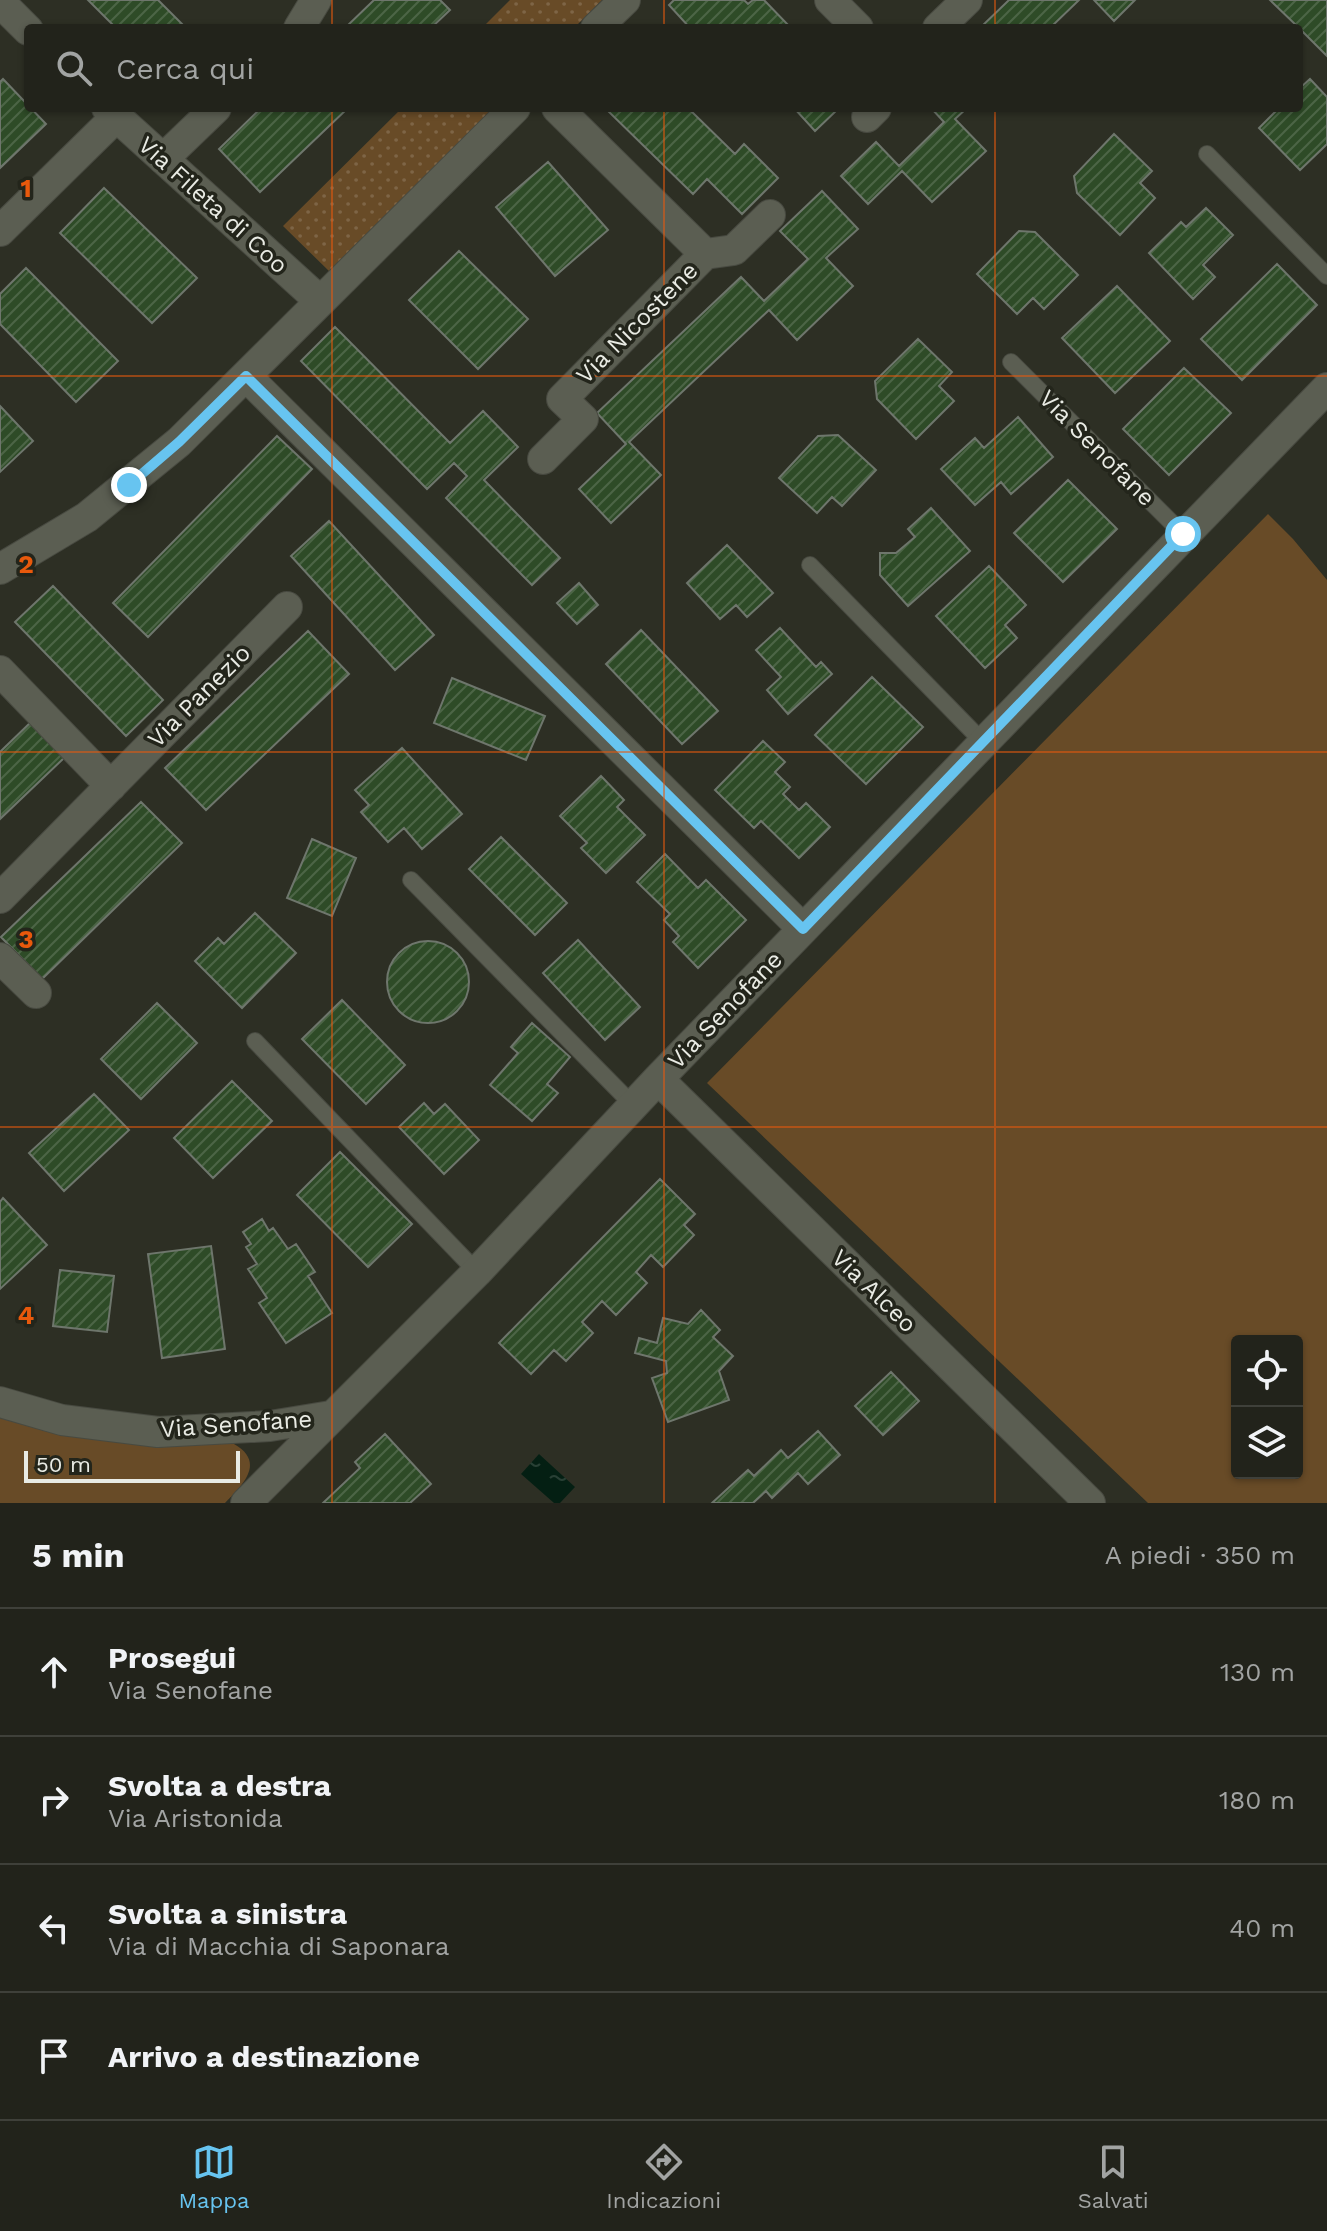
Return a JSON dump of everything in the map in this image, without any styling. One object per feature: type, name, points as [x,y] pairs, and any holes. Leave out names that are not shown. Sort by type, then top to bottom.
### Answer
[{"type":"street","points":[[301,24],[316,0]]},
{"type":"street","points":[[600,24],[625,0]]},
{"type":"street","points":[[830,0],[854,24]]},
{"type":"street","points":[[942,24],[967,0]]},
{"type":"street","points":[[0,2],[24,26]]},
{"type":"street","points":[[163,159],[212,112]]},
{"type":"street","points":[[0,569],[58,536],[115,497],[179,442],[511,112]]},
{"type":"street","name":"Via Nicostene","points":[[561,112],[705,254]]},
{"type":"street","points":[[0,231],[112,113]]},
{"type":"street","name":"Via Fileta di Coo","points":[[112,113],[320,301]]},
{"type":"street","name":"Via Nicostene","points":[[543,459],[583,419],[562,399],[705,254],[734,250],[770,215]]},
{"type":"street","points":[[246,376],[803,929]]},
{"type":"street","name":"Via Senofane","points":[[246,1503],[477,1272],[658,1079],[1327,388]]},
{"type":"street","name":"Via Panezio","points":[[0,898],[287,607]]},
{"type":"street","points":[[0,671],[111,786]]},
{"type":"street","points":[[0,958],[36,993]]},
{"type":"street","name":"Via Alceo","points":[[658,1079],[1090,1503]]},
{"type":"street","name":"Via Senofane","points":[[0,1402],[62,1420],[158,1432],[270,1426],[331,1416]]},
{"type":"lane","points":[[1207,154],[1327,276]]},
{"type":"lane","name":"Via Senofane","points":[[1011,362],[1183,534]]},
{"type":"lane","points":[[810,565],[983,742]]},
{"type":"lane","points":[[411,880],[634,1106]]},
{"type":"lane","points":[[255,1041],[477,1272]]},
{"type":"shaded area","points":[[510,0],[602,0],[578,24],[486,24]]},
{"type":"shaded area","points":[[398,112],[490,112],[330,272],[283,226]]},
{"type":"shaded area","points":[[1268,514],[1327,580],[1327,1503],[1148,1503],[707,1083]]},
{"type":"shaded area","points":[[0,1415],[143,1443],[234,1444],[244,1451],[250,1466],[244,1481],[225,1503],[0,1503]]},
{"type":"water","points":[[539,1454],[575,1487],[560,1503],[554,1503],[521,1474]]},
{"type":"building","points":[[88,0],[158,0],[182,24],[112,24]]},
{"type":"building","points":[[374,0],[440,0],[450,10],[435,24],[349,24]]},
{"type":"building","points":[[674,0],[744,0],[748,4],[753,0],[764,0],[787,24],[686,24],[669,5]]},
{"type":"building","points":[[1009,0],[1079,0],[1054,24],[984,24]]},
{"type":"building","points":[[1094,0],[1135,0],[1114,21]]},
{"type":"building","points":[[1270,0],[1327,0],[1327,56],[1303,32],[1303,24],[1295,24]]},
{"type":"building","points":[[3,79],[24,101],[24,112],[35,112],[46,124],[0,168],[0,82]]},
{"type":"building","points":[[1310,79],[1327,97],[1327,144],[1300,170],[1259,128],[1275,112],[1303,112],[1303,85]]},
{"type":"building","points":[[257,112],[344,112],[260,192],[219,149]]},
{"type":"building","points":[[609,112],[692,112],[735,154],[744,144],[778,178],[742,214],[707,179],[693,194]]},
{"type":"building","points":[[798,112],[835,112],[815,131]]},
{"type":"building","points":[[935,112],[963,112],[955,119],[986,151],[932,202],[902,171],[868,204],[841,176],[876,142],[899,166],[944,122]]},
{"type":"building","points":[[1114,134],[1152,171],[1140,183],[1155,198],[1120,235],[1077,193],[1074,176]]},
{"type":"building","points":[[548,162],[608,230],[555,276],[496,207]]},
{"type":"building","points":[[104,188],[197,278],[152,323],[60,233]]},
{"type":"building","points":[[822,191],[858,229],[826,258],[853,286],[797,340],[769,310],[629,442],[661,475],[611,523],[579,489],[626,444],[597,413],[741,277],[764,301],[808,259],[780,231]]},
{"type":"building","points":[[1206,208],[1233,235],[1203,265],[1215,277],[1193,299],[1149,253],[1181,222],[1186,227]]},
{"type":"building","points":[[1019,231],[1035,232],[1078,275],[1044,309],[1033,298],[1017,314],[977,274]]},
{"type":"building","points":[[459,251],[528,319],[478,369],[409,300]]},
{"type":"building","points":[[1277,264],[1317,305],[1242,380],[1201,339]]},
{"type":"building","points":[[26,268],[118,361],[76,402],[0,324],[0,294]]},
{"type":"building","points":[[1117,286],[1170,341],[1115,393],[1062,338]]},
{"type":"building","points":[[335,327],[450,443],[483,411],[518,447],[484,480],[560,558],[532,585],[446,498],[467,476],[454,463],[427,489],[301,361]]},
{"type":"building","points":[[918,339],[952,372],[939,386],[954,401],[916,439],[877,399],[875,381]]},
{"type":"building","points":[[1184,368],[1231,413],[1169,475],[1123,429]]},
{"type":"building","points":[[0,406],[33,441],[0,472]]},
{"type":"building","points":[[1018,417],[1053,457],[1011,494],[1001,482],[975,505],[941,469],[975,438],[984,448]]},
{"type":"building","points":[[838,435],[876,470],[842,506],[832,497],[817,513],[779,478],[818,436]]},
{"type":"building","points":[[277,436],[312,469],[148,637],[113,603]]},
{"type":"building","points":[[1068,480],[1117,529],[1063,582],[1014,533]]},
{"type":"building","points":[[931,508],[970,551],[908,606],[880,575],[880,553],[896,553],[915,537],[908,529]]},
{"type":"building","points":[[329,521],[434,635],[395,670],[291,556]]},
{"type":"building","points":[[727,545],[773,593],[747,617],[736,605],[720,619],[687,583]]},
{"type":"building","points":[[989,566],[1026,605],[1005,625],[1017,638],[985,668],[936,616]]},
{"type":"building","points":[[579,583],[598,605],[577,624],[557,603]]},
{"type":"building","points":[[53,586],[163,700],[126,736],[15,622]]},
{"type":"building","points":[[780,628],[816,667],[821,662],[832,674],[788,714],[767,690],[781,677],[756,650]]},
{"type":"building","points":[[641,630],[718,711],[682,744],[606,664]]},
{"type":"building","points":[[308,631],[349,674],[206,810],[165,768]]},
{"type":"building","points":[[872,677],[923,727],[866,784],[815,735]]},
{"type":"building","points":[[452,678],[545,716],[526,760],[434,723]]},
{"type":"building","points":[[30,723],[64,758],[0,819],[0,752]]},
{"type":"building","points":[[763,741],[785,762],[775,772],[790,787],[783,794],[799,810],[806,803],[830,827],[799,858],[761,821],[754,828],[715,790]]},
{"type":"building","points":[[402,748],[462,814],[422,849],[404,828],[388,842],[361,812],[369,805],[355,790]]},
{"type":"building","points":[[601,776],[624,800],[617,807],[645,835],[606,873],[581,848],[587,843],[560,816]]},
{"type":"building","points":[[141,802],[182,843],[42,979],[1,937]]},
{"type":"building","points":[[501,837],[567,903],[535,935],[469,869]]},
{"type":"building","points":[[312,839],[356,858],[332,916],[287,898]]},
{"type":"building","points":[[665,854],[698,888],[706,880],[746,920],[698,968],[673,942],[679,936],[664,920],[670,914],[637,882]]},
{"type":"building","points":[[255,913],[296,953],[242,1008],[195,961],[218,938],[224,944]]},
{"type":"building","points":[[578,940],[640,1007],[605,1040],[543,973]]},
{"type":"building","points":[[420,941],[436,941],[451,948],[462,959],[469,982],[466,998],[457,1011],[436,1023],[420,1023],[405,1016],[394,1005],[387,990],[387,974],[394,959],[405,948]]},
{"type":"building","points":[[342,1000],[405,1065],[366,1104],[302,1039]]},
{"type":"building","points":[[157,1003],[197,1043],[141,1099],[101,1059]]},
{"type":"building","points":[[532,1023],[570,1057],[547,1084],[558,1093],[532,1121],[490,1085],[518,1053],[511,1047]]},
{"type":"building","points":[[232,1081],[272,1121],[213,1178],[174,1138]]},
{"type":"building","points":[[94,1094],[129,1130],[64,1191],[29,1153]]},
{"type":"building","points":[[424,1103],[434,1114],[445,1104],[479,1140],[444,1174],[399,1127]]},
{"type":"building","points":[[340,1152],[412,1224],[368,1267],[297,1195]]},
{"type":"building","points":[[660,1179],[695,1214],[684,1225],[694,1235],[663,1267],[651,1255],[636,1272],[647,1283],[616,1315],[602,1301],[582,1322],[593,1333],[566,1361],[554,1350],[531,1374],[499,1343]]},
{"type":"building","points":[[3,1198],[47,1245],[0,1289],[0,1202]]},
{"type":"building","points":[[262,1219],[269,1231],[273,1228],[288,1249],[296,1244],[315,1272],[308,1276],[332,1313],[286,1343],[259,1303],[267,1298],[248,1269],[257,1264],[246,1247],[251,1244],[243,1232]]},
{"type":"building","points":[[211,1246],[225,1349],[162,1358],[148,1254]]},
{"type":"building","points":[[60,1270],[114,1276],[107,1332],[53,1326]]},
{"type":"building","points":[[701,1310],[720,1330],[713,1337],[733,1356],[719,1371],[729,1400],[668,1422],[652,1378],[667,1373],[666,1361],[635,1353],[639,1338],[657,1343],[663,1318],[688,1324]]},
{"type":"building","points":[[891,1372],[919,1401],[883,1435],[855,1406]]},
{"type":"building","points":[[818,1431],[840,1455],[808,1484],[798,1473],[772,1498],[766,1491],[753,1503],[712,1503],[748,1470],[754,1476],[781,1450],[788,1458]]},
{"type":"building","points":[[385,1434],[431,1484],[410,1503],[323,1503],[360,1468],[355,1462]]},
{"type":"route","points":[[129,485],[179,442],[246,376],[803,929],[1183,534]]}]
